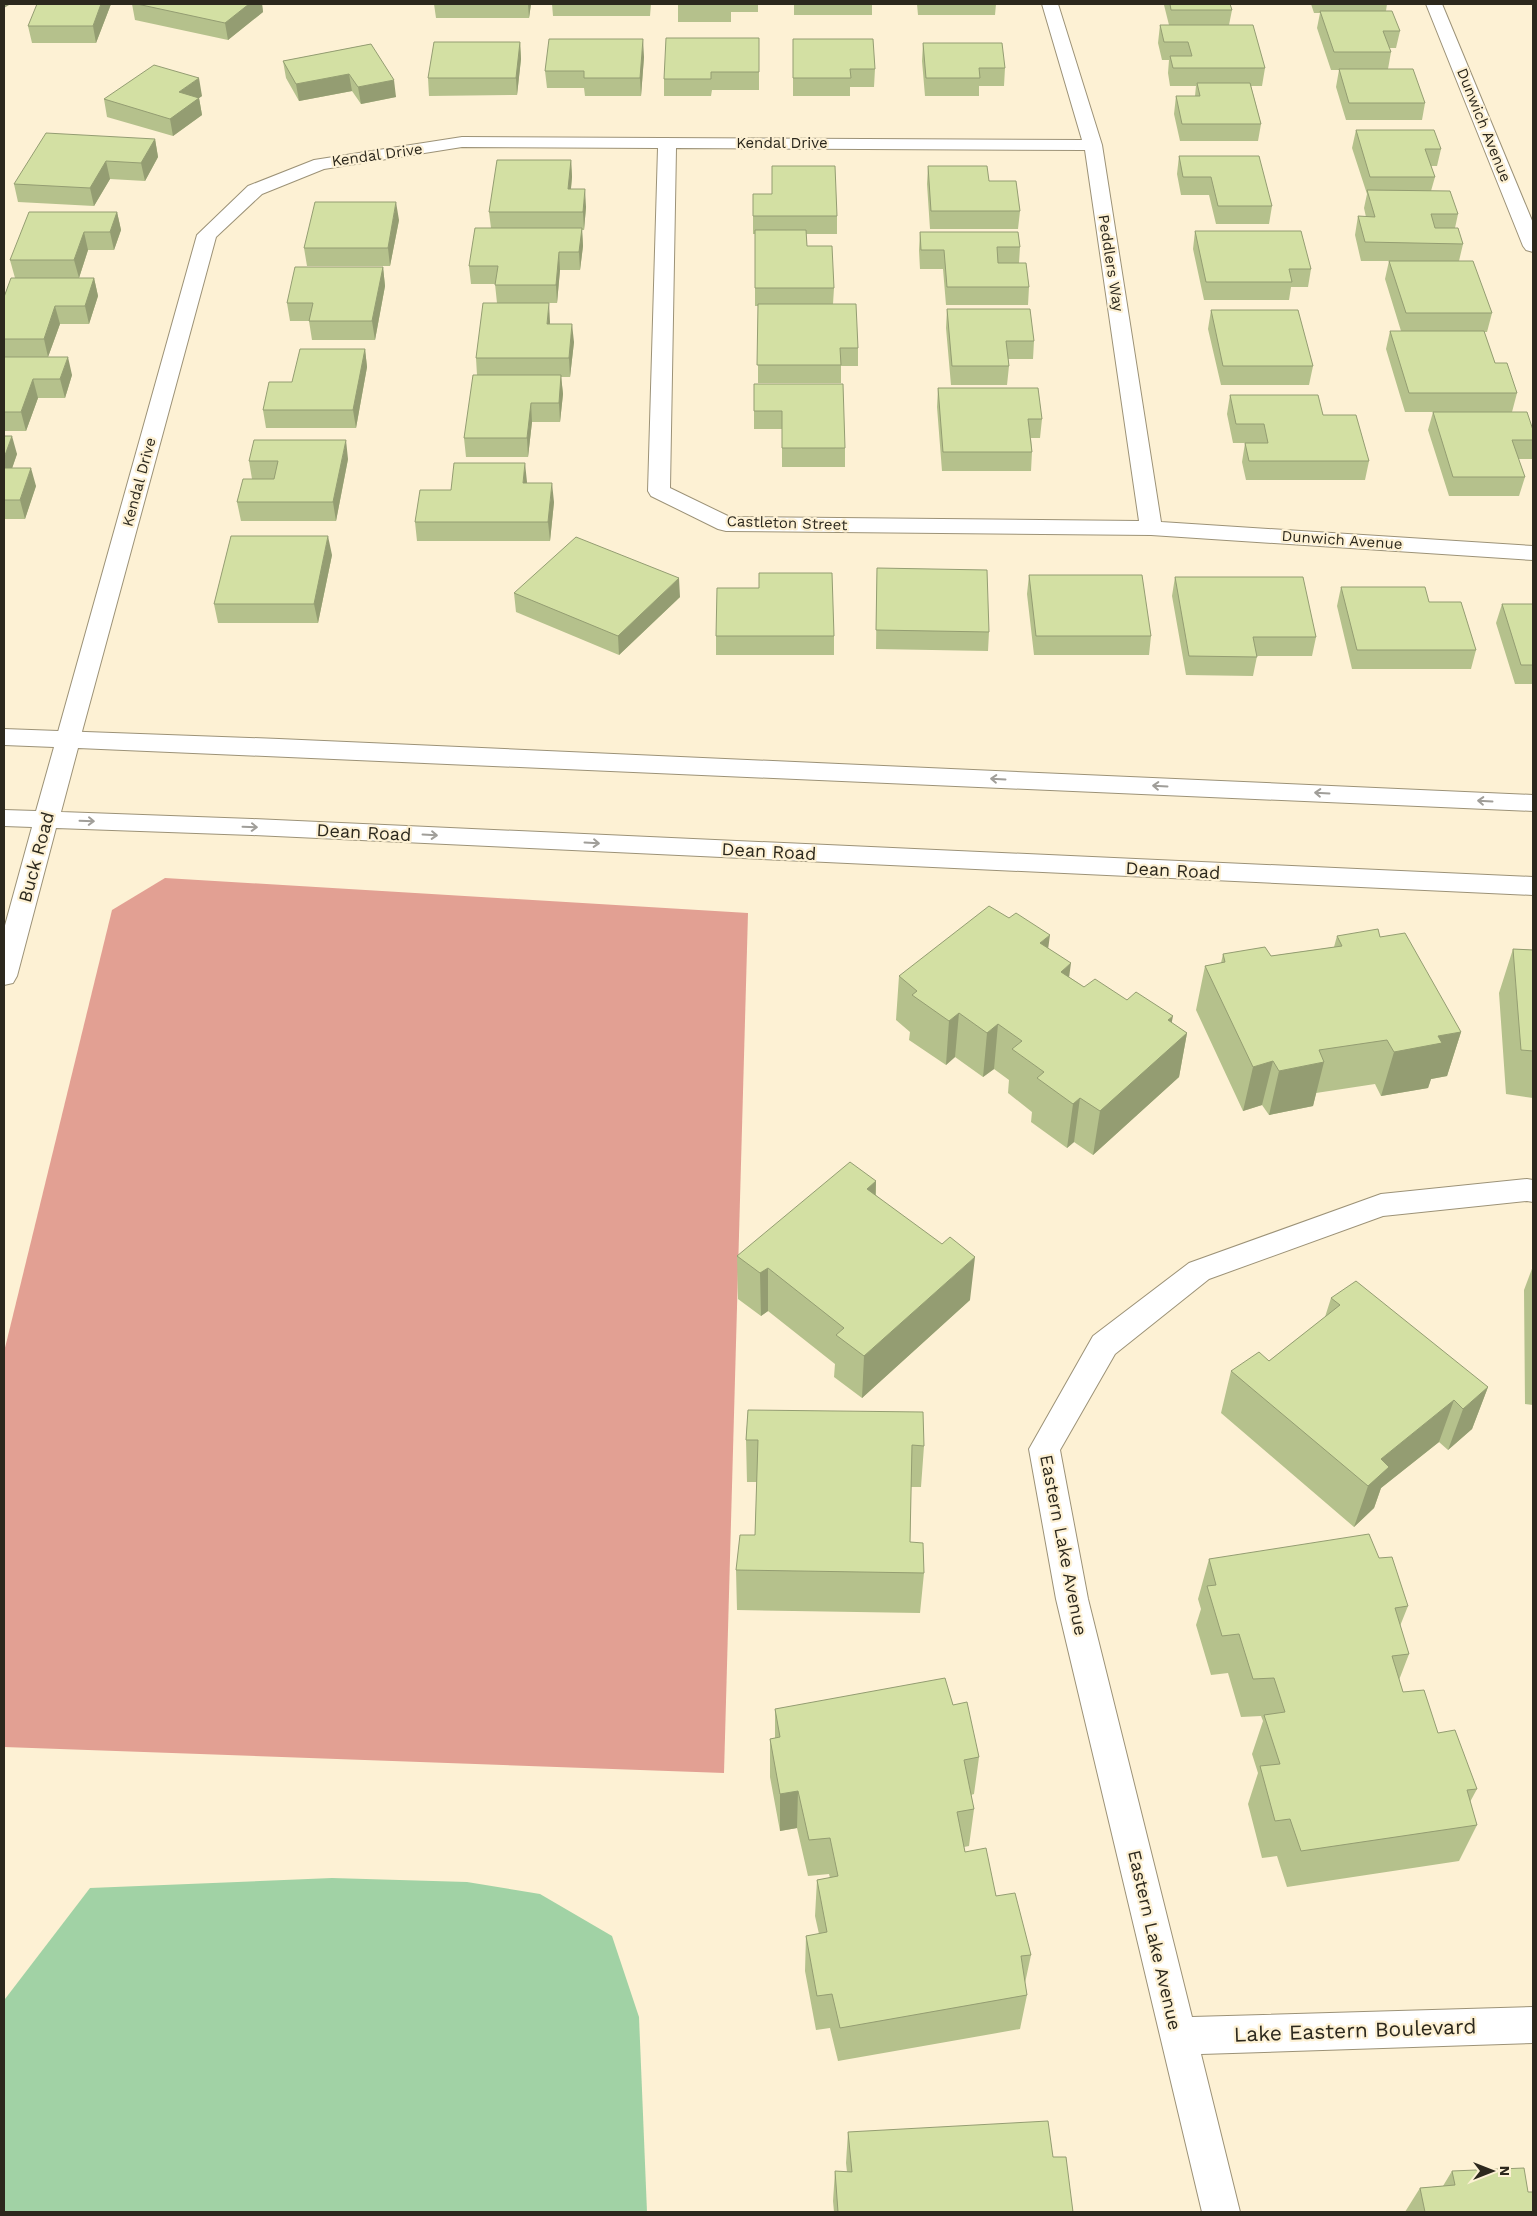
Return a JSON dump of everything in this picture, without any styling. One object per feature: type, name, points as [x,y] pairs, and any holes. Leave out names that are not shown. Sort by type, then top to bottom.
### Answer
[{"type":"street","name":"Peddlers Way","points":[[1050,4],[1093,145],[1151,528]]},
{"type":"street","name":"Dunwich Avenue","points":[[1434,4],[1533,246]]},
{"type":"street","name":"Kendal Drive","points":[[68,739],[207,235],[255,190],[320,164],[462,142],[1093,145]]},
{"type":"street","name":"Castleton Street","points":[[667,142],[659,491],[726,524],[1151,528]]},
{"type":"street","name":"Dunwich Avenue","points":[[1151,528],[1533,553]]},
{"type":"street","points":[[4,737],[1533,803]]},
{"type":"street","name":"Buck Road","points":[[4,976],[68,739]]},
{"type":"street","name":"Dean Road","points":[[4,818],[252,827],[1533,886]]},
{"type":"street","name":"Eastern Lake Avenue","points":[[1221,2212],[1072,1599],[1044,1449],[1104,1345],[1198,1271],[1381,1205],[1527,1190],[1533,1191]]},
{"type":"street","name":"Lake Eastern Boulevard","points":[[1177,2036],[1533,2025]]},
{"type":"shaded area","points":[[165,878],[748,913],[724,1773],[4,1747],[4,1352],[112,910]]},
{"type":"shaded area","points":[[332,1878],[467,1882],[540,1894],[612,1936],[639,2017],[647,2212],[4,2212],[5,1999],[90,1888]]},
{"type":"building","points":[[37,4],[101,4],[93,26],[28,26]]},
{"type":"building","points":[[137,4],[249,4],[225,23]]},
{"type":"building","points":[[1170,4],[1230,4],[1232,10],[1171,10]]},
{"type":"building","points":[[1320,11],[1392,11],[1400,31],[1383,31],[1391,52],[1334,52]]},
{"type":"building","points":[[1160,25],[1253,25],[1265,68],[1173,68],[1170,56],[1192,56],[1188,42],[1164,42]]},
{"type":"building","points":[[666,38],[759,38],[759,72],[711,72],[711,79],[664,79]]},
{"type":"building","points":[[549,39],[643,39],[640,78],[584,78],[584,71],[545,71]]},
{"type":"building","points":[[793,39],[873,39],[875,69],[850,69],[851,78],[793,78]]},
{"type":"building","points":[[434,42],[520,42],[516,78],[428,78]]},
{"type":"building","points":[[923,43],[1002,43],[1005,68],[979,68],[980,78],[926,78]]},
{"type":"building","points":[[371,44],[394,80],[358,87],[349,74],[296,84],[283,61]]},
{"type":"building","points":[[154,65],[199,78],[179,92],[199,98],[170,119],[104,99]]},
{"type":"building","points":[[1339,69],[1413,69],[1425,103],[1349,103]]},
{"type":"building","points":[[1197,83],[1250,83],[1261,124],[1182,124],[1176,96],[1200,96]]},
{"type":"building","points":[[1356,130],[1434,130],[1441,149],[1425,149],[1435,177],[1370,177]]},
{"type":"building","points":[[46,133],[155,139],[141,163],[106,161],[90,188],[14,184]]},
{"type":"building","points":[[1179,156],[1259,156],[1272,206],[1218,206],[1211,177],[1183,177]]},
{"type":"building","points":[[497,160],[571,160],[568,189],[585,189],[583,212],[489,212]]},
{"type":"building","points":[[772,166],[835,166],[837,216],[753,216],[753,194],[772,194]]},
{"type":"building","points":[[928,166],[987,166],[989,181],[1016,181],[1020,211],[931,211]]},
{"type":"building","points":[[1367,190],[1450,191],[1458,214],[1431,214],[1435,228],[1458,228],[1463,244],[1365,242],[1358,216],[1375,217]]},
{"type":"building","points":[[315,202],[396,202],[388,248],[304,248]]},
{"type":"building","points":[[29,212],[117,212],[110,232],[84,232],[74,260],[10,260]]},
{"type":"building","points":[[475,228],[582,228],[579,252],[559,252],[556,285],[495,285],[498,266],[469,266]]},
{"type":"building","points":[[755,230],[806,230],[807,246],[832,246],[834,288],[755,288]]},
{"type":"building","points":[[1195,231],[1301,231],[1311,269],[1289,269],[1292,282],[1206,282]]},
{"type":"building","points":[[920,232],[1018,232],[1020,247],[997,247],[998,263],[1026,263],[1029,287],[947,287],[944,250],[921,250]]},
{"type":"building","points":[[1389,261],[1473,261],[1492,313],[1406,313]]},
{"type":"building","points":[[295,267],[383,267],[372,321],[309,321],[313,303],[287,303]]},
{"type":"building","points":[[11,278],[94,278],[85,306],[55,306],[44,339],[4,339],[4,297]]},
{"type":"building","points":[[483,303],[549,303],[547,324],[572,324],[569,358],[476,358]]},
{"type":"building","points":[[758,304],[856,304],[858,348],[840,348],[841,365],[757,365]]},
{"type":"building","points":[[947,309],[1030,309],[1034,341],[1006,341],[1009,366],[952,366]]},
{"type":"building","points":[[1211,310],[1298,310],[1313,366],[1223,366]]},
{"type":"building","points":[[1390,331],[1484,331],[1495,363],[1507,363],[1517,393],[1409,393]]},
{"type":"building","points":[[300,349],[365,349],[353,410],[263,410],[269,382],[292,382]]},
{"type":"building","points":[[4,357],[68,357],[60,379],[33,379],[21,412],[4,412]]},
{"type":"building","points":[[473,375],[561,375],[559,403],[531,403],[527,438],[464,438]]},
{"type":"building","points":[[754,384],[843,384],[845,448],[782,448],[782,411],[754,411]]},
{"type":"building","points":[[938,388],[1038,388],[1042,419],[1028,419],[1032,452],[943,452]]},
{"type":"building","points":[[1230,395],[1318,395],[1323,415],[1356,415],[1369,461],[1249,461],[1245,443],[1268,443],[1264,424],[1236,424]]},
{"type":"building","points":[[1433,412],[1527,412],[1533,430],[1533,440],[1512,440],[1525,477],[1453,477]]},
{"type":"building","points":[[4,436],[12,436],[4,458]]},
{"type":"building","points":[[254,440],[346,440],[333,502],[237,502],[243,479],[274,479],[278,461],[249,461]]},
{"type":"building","points":[[454,463],[525,463],[523,483],[552,483],[548,522],[415,522],[420,490],[451,490]]},
{"type":"building","points":[[4,468],[31,468],[20,500],[4,500]]},
{"type":"building","points":[[231,536],[328,536],[314,604],[214,604]]},
{"type":"building","points":[[576,537],[679,578],[618,636],[514,593]]},
{"type":"building","points":[[877,568],[987,570],[989,632],[876,630]]},
{"type":"building","points":[[759,573],[832,573],[834,636],[716,636],[717,588],[759,588]]},
{"type":"building","points":[[1029,575],[1142,575],[1151,636],[1036,636]]},
{"type":"building","points":[[1175,577],[1303,577],[1316,637],[1253,637],[1257,657],[1189,656]]},
{"type":"building","points":[[1341,587],[1425,587],[1429,602],[1461,602],[1476,650],[1357,650]]},
{"type":"building","points":[[1502,604],[1533,604],[1533,665],[1521,665]]},
{"type":"building","points":[[989,906],[1009,918],[1016,913],[1050,935],[1040,943],[1071,963],[1061,972],[1084,987],[1095,979],[1127,1000],[1136,992],[1173,1016],[1168,1020],[1187,1033],[1100,1111],[1080,1098],[1073,1104],[1037,1078],[1044,1072],[1012,1049],[1022,1041],[998,1024],[987,1033],[959,1013],[949,1021],[912,995],[917,991],[899,976]]},
{"type":"building","points":[[1378,929],[1380,937],[1405,933],[1461,1032],[1438,1036],[1442,1043],[1394,1052],[1387,1040],[1319,1050],[1324,1062],[1279,1071],[1273,1061],[1253,1067],[1205,966],[1225,962],[1223,954],[1265,947],[1271,956],[1342,946],[1337,936]]},
{"type":"building","points":[[1513,949],[1533,950],[1533,1051],[1521,1050]]},
{"type":"building","points":[[850,1162],[876,1181],[867,1189],[942,1244],[950,1237],[975,1257],[864,1356],[836,1335],[844,1328],[768,1268],[760,1273],[737,1256]]},
{"type":"building","points":[[1356,1281],[1488,1387],[1463,1409],[1454,1400],[1381,1459],[1389,1467],[1368,1486],[1231,1371],[1259,1352],[1269,1361],[1340,1305],[1331,1298]]},
{"type":"building","points":[[748,1410],[923,1412],[924,1446],[912,1445],[910,1542],[923,1543],[924,1573],[736,1570],[740,1535],[755,1535],[758,1440],[746,1440]]},
{"type":"building","points":[[1369,1534],[1379,1558],[1392,1557],[1408,1606],[1395,1608],[1409,1654],[1392,1656],[1403,1692],[1424,1690],[1438,1733],[1455,1730],[1477,1789],[1467,1790],[1477,1825],[1301,1851],[1290,1819],[1275,1821],[1260,1766],[1280,1764],[1264,1715],[1285,1712],[1274,1678],[1253,1679],[1239,1634],[1222,1636],[1207,1586],[1216,1585],[1209,1559]]},
{"type":"building","points":[[945,1678],[953,1705],[967,1702],[979,1757],[964,1760],[974,1809],[957,1812],[965,1852],[986,1848],[996,1896],[1015,1893],[1031,1955],[1021,1956],[1027,1995],[840,2028],[832,1994],[817,1996],[806,1936],[827,1932],[817,1880],[838,1876],[830,1838],[809,1840],[798,1791],[780,1794],[770,1739],[780,1737],[775,1709]]},
{"type":"building","points":[[1048,2121],[1053,2157],[1066,2157],[1073,2212],[838,2212],[835,2171],[852,2172],[848,2132]]},
{"type":"building","points":[[1524,2168],[1528,2192],[1533,2192],[1533,2212],[1425,2212],[1420,2188],[1455,2185],[1452,2171]]}]
